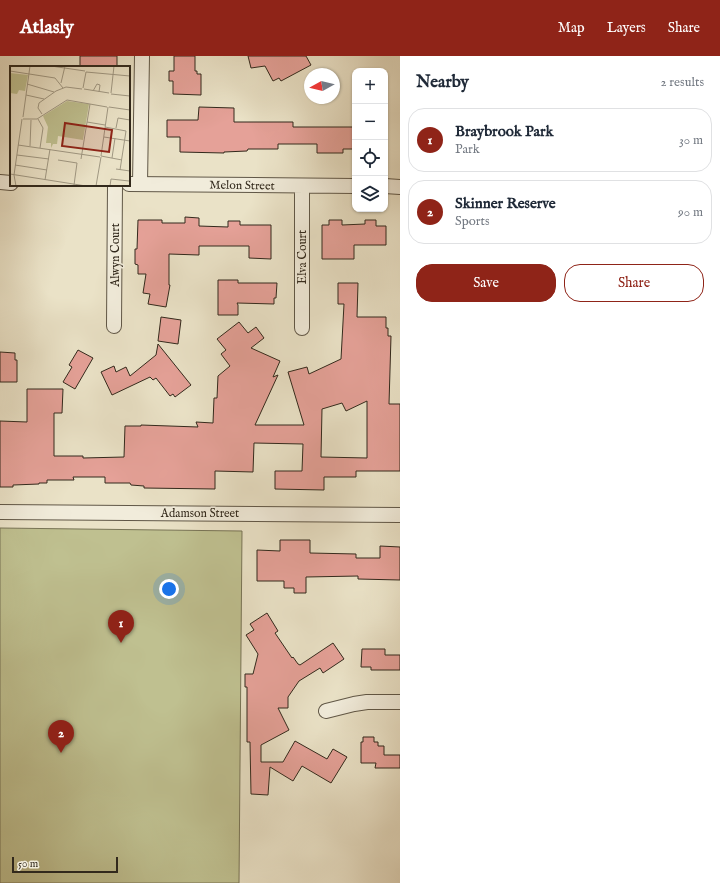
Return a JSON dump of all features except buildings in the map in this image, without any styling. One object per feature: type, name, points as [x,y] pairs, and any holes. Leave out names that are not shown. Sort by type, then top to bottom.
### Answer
[{"type":"street","points":[[134,184],[142,56]]},
{"type":"street","points":[[0,182],[10,183]]},
{"type":"street","name":"Melon Street","points":[[134,184],[352,186]]},
{"type":"street","name":"Alwyn Court","points":[[114,326],[116,186]]},
{"type":"street","name":"Elva Court","points":[[302,186],[302,328]]},
{"type":"street","points":[[388,186],[400,186]]},
{"type":"street","name":"Adamson Street","points":[[0,512],[400,515]]},
{"type":"street","points":[[326,712],[367,702],[400,702]]},
{"type":"green space","points":[[0,528],[242,531],[239,883],[0,883]]},
{"type":"place","name":"Braybrook Park","points":[[121,643]]},
{"type":"place","name":"Skinner Reserve","points":[[61,753]]}]
